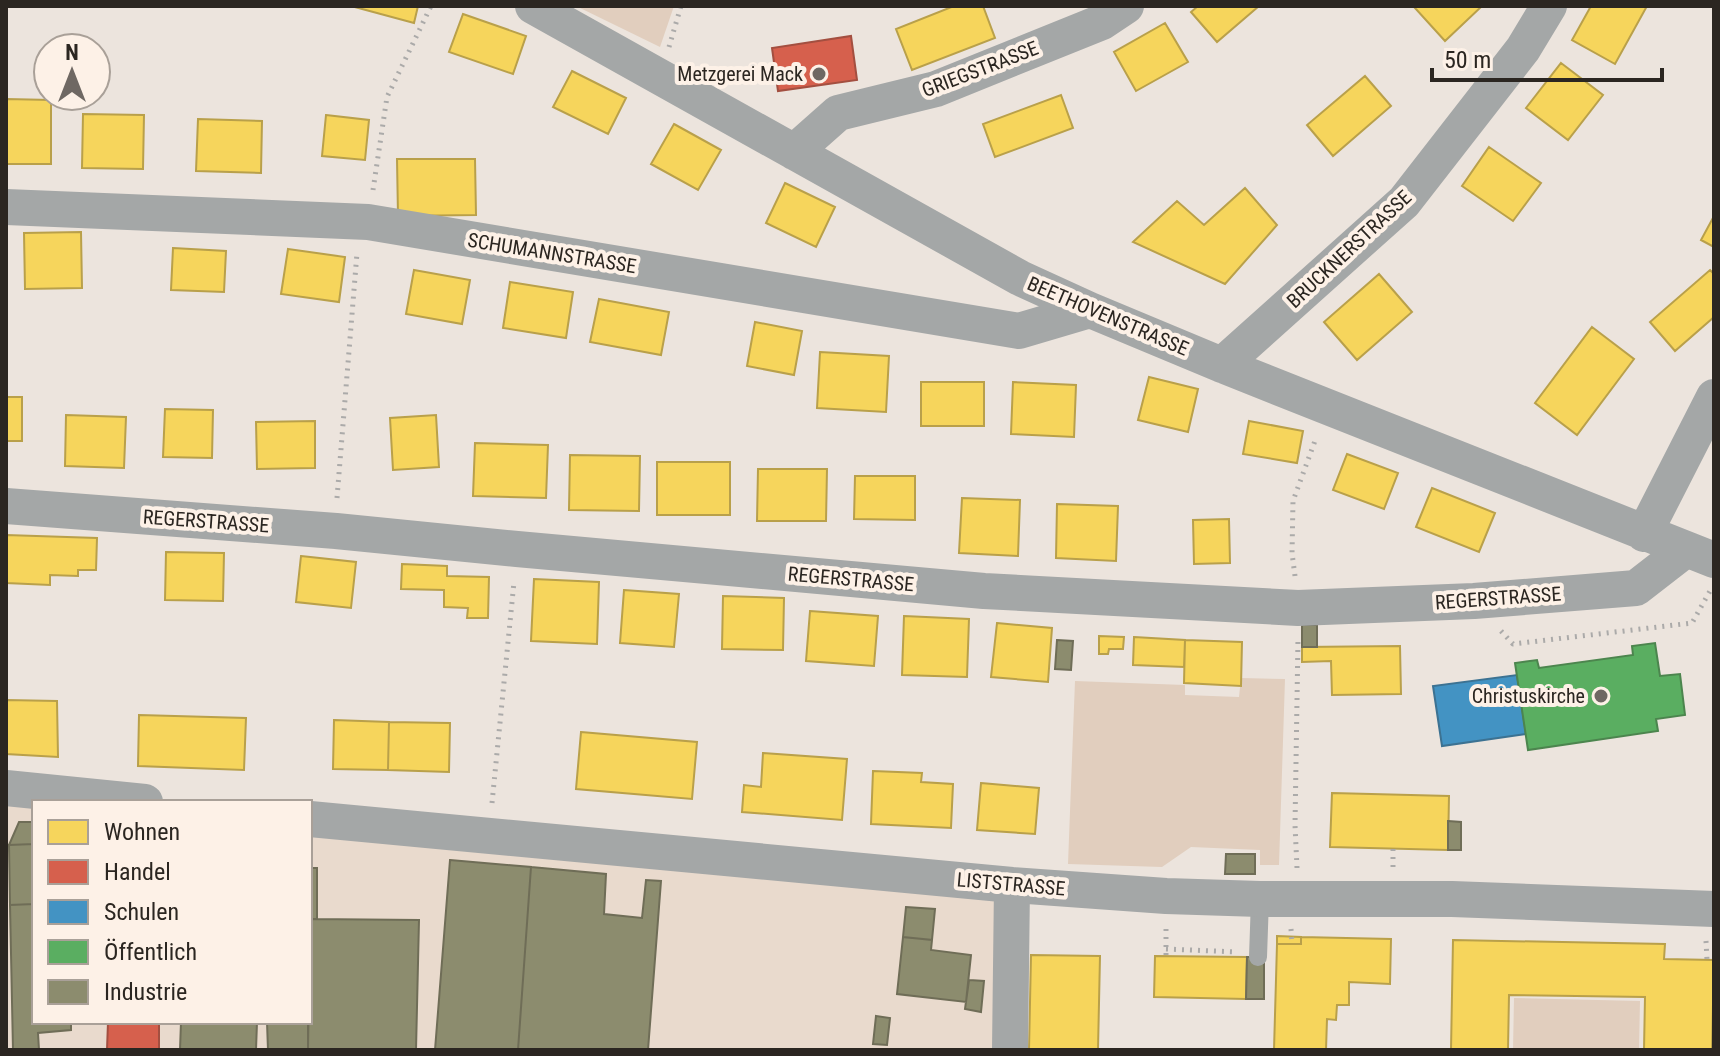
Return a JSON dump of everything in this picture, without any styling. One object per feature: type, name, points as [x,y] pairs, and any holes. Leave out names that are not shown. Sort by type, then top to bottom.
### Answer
[{"type":"street","name":"BEETHOVENSTRASSE","points":[[533,6],[1020,278],[1222,365],[1700,555]]},
{"type":"street","name":"GRIEGSTRASSE","points":[[794,152],[838,113],[936,89],[1102,22],[1126,6]]},
{"type":"street","name":"BRUCKNERSTRASSE","points":[[1222,365],[1404,202],[1523,49],[1549,6]]},
{"type":"street","name":"SCHUMANNSTRASSE","points":[[6,207],[368,222],[1019,331],[1090,310]]},
{"type":"street","points":[[1644,534],[1714,397]]},
{"type":"street","name":"REGERSTRASSE","points":[[6,506],[336,531],[984,591],[1298,608],[1474,601],[1636,588],[1700,555]]},
{"type":"street","points":[[6,788],[125,800]]},
{"type":"street","name":"LISTSTRASSE","points":[[312,819],[1012,885],[1166,896],[1452,899],[1714,909]]},
{"type":"street","points":[[1010,1050],[1012,885]]},
{"type":"lane","points":[[1258,957],[1260,899]]},
{"type":"path","points":[[368,222],[387,97],[431,6]]},
{"type":"path","points":[[675,32],[681,6]]},
{"type":"path","points":[[337,489],[357,257]]},
{"type":"path","points":[[1292,553],[1293,501],[1327,407]]},
{"type":"path","points":[[488,836],[517,549]]},
{"type":"path","points":[[1298,608],[1295,825],[1298,878]]},
{"type":"path","points":[[1166,949],[1237,952],[1237,957]]},
{"type":"shaded area","points":[[576,6],[674,6],[660,47]]},
{"type":"shaded area","points":[[1241,678],[1285,679],[1279,865],[1260,865],[1260,850],[1191,847],[1162,867],[1068,864],[1075,681],[1185,685],[1185,695],[1239,697]]},
{"type":"shaded area","points":[[6,784],[169,800],[32,800],[32,1024],[312,1024],[312,814],[1003,871],[1018,1050],[6,1050]]},
{"type":"shaded area","points":[[1514,998],[1640,1001],[1639,1050],[1513,1050]]},
{"type":"building: Wohnen","points":[[351,6],[418,6],[414,23]]},
{"type":"building: Wohnen","points":[[954,6],[983,6],[995,38],[912,70],[896,29]]},
{"type":"building: Wohnen","points":[[1198,6],[1259,6],[1217,42],[1191,12]]},
{"type":"building: Wohnen","points":[[1482,6],[1445,41],[1415,8]]},
{"type":"building: Wohnen","points":[[1591,6],[1647,6],[1615,64],[1572,40]]},
{"type":"building: Wohnen","points":[[463,14],[526,36],[513,74],[449,52]]},
{"type":"building: Wohnen","points":[[1165,23],[1188,62],[1136,91],[1114,52]]},
{"type":"building: Wohnen","points":[[1561,63],[1603,95],[1568,140],[1526,108]]},
{"type":"building: Wohnen","points":[[572,71],[626,98],[608,134],[553,107]]},
{"type":"building: Wohnen","points":[[1365,76],[1391,106],[1333,156],[1307,125]]},
{"type":"building: Wohnen","points":[[1061,95],[1073,128],[995,157],[983,124]]},
{"type":"building: Wohnen","points":[[6,99],[32,100],[32,112],[51,112],[51,164],[6,164]]},
{"type":"building: Wohnen","points":[[83,114],[144,115],[143,169],[82,168]]},
{"type":"building: Wohnen","points":[[326,115],[369,120],[365,160],[322,156]]},
{"type":"building: Wohnen","points":[[198,119],[262,121],[261,173],[196,171]]},
{"type":"building: Wohnen","points":[[674,124],[721,150],[698,190],[651,164]]},
{"type":"building: Wohnen","points":[[1489,147],[1541,183],[1513,221],[1462,186]]},
{"type":"building: Wohnen","points":[[397,159],[475,159],[476,215],[398,216]]},
{"type":"building: Wohnen","points":[[785,183],[835,207],[816,247],[766,223]]},
{"type":"building: Wohnen","points":[[1245,188],[1277,225],[1225,284],[1133,242],[1177,201],[1204,225]]},
{"type":"building: Wohnen","points":[[1714,216],[1714,247],[1701,240]]},
{"type":"building: Wohnen","points":[[81,232],[82,288],[25,289],[24,233]]},
{"type":"building: Wohnen","points":[[173,248],[226,251],[224,292],[171,290]]},
{"type":"building: Wohnen","points":[[288,249],[345,257],[339,302],[281,294]]},
{"type":"building: Wohnen","points":[[414,270],[470,280],[462,324],[406,314]]},
{"type":"building: Wohnen","points":[[1710,270],[1714,274],[1714,317],[1675,351],[1650,322]]},
{"type":"building: Wohnen","points":[[1379,274],[1412,312],[1357,360],[1324,322]]},
{"type":"building: Wohnen","points":[[510,282],[573,292],[566,338],[503,328]]},
{"type":"building: Wohnen","points":[[599,299],[669,312],[661,355],[590,342]]},
{"type":"building: Wohnen","points":[[755,322],[802,331],[794,375],[747,366]]},
{"type":"building: Wohnen","points":[[1592,327],[1634,359],[1577,435],[1535,403]]},
{"type":"building: Wohnen","points":[[820,352],[889,356],[886,412],[817,408]]},
{"type":"building: Wohnen","points":[[1149,377],[1198,389],[1188,432],[1138,420]]},
{"type":"building: Wohnen","points":[[921,382],[984,382],[984,426],[921,426]]},
{"type":"building: Wohnen","points":[[1013,382],[1076,385],[1074,437],[1011,434]]},
{"type":"building: Wohnen","points":[[6,397],[22,397],[22,441],[6,441]]},
{"type":"building: Wohnen","points":[[165,409],[213,410],[212,458],[163,457]]},
{"type":"building: Wohnen","points":[[66,415],[126,417],[124,468],[65,466]]},
{"type":"building: Wohnen","points":[[436,415],[439,467],[393,470],[390,418]]},
{"type":"building: Wohnen","points":[[315,421],[315,468],[257,469],[256,422]]},
{"type":"building: Wohnen","points":[[1249,421],[1303,431],[1297,463],[1243,454]]},
{"type":"building: Wohnen","points":[[475,443],[548,445],[546,498],[473,496]]},
{"type":"building: Wohnen","points":[[1347,454],[1398,473],[1384,509],[1333,490]]},
{"type":"building: Wohnen","points":[[570,455],[640,456],[639,511],[569,510]]},
{"type":"building: Wohnen","points":[[657,462],[730,462],[730,515],[657,515]]},
{"type":"building: Wohnen","points":[[758,469],[827,469],[826,521],[757,521]]},
{"type":"building: Wohnen","points":[[855,476],[915,476],[915,520],[854,519]]},
{"type":"building: Wohnen","points":[[1432,488],[1495,513],[1479,552],[1416,527]]},
{"type":"building: Wohnen","points":[[962,498],[1020,500],[1018,556],[959,553]]},
{"type":"building: Wohnen","points":[[1057,504],[1118,506],[1116,561],[1056,558]]},
{"type":"building: Wohnen","points":[[1229,519],[1230,563],[1194,564],[1193,520]]},
{"type":"building: Wohnen","points":[[6,535],[97,538],[96,570],[78,570],[78,576],[50,575],[50,585],[6,583]]},
{"type":"building: Wohnen","points":[[166,552],[224,553],[223,601],[165,600]]},
{"type":"building: Wohnen","points":[[301,556],[356,562],[351,608],[296,602]]},
{"type":"building: Wohnen","points":[[402,564],[447,566],[447,576],[489,577],[488,618],[467,618],[468,608],[444,607],[444,590],[401,589]]},
{"type":"building: Wohnen","points":[[534,579],[599,582],[597,644],[531,641]]},
{"type":"building: Wohnen","points":[[624,590],[679,594],[674,647],[620,643]]},
{"type":"building: Wohnen","points":[[723,596],[784,598],[783,650],[722,649]]},
{"type":"building: Wohnen","points":[[810,611],[878,616],[874,666],[806,661]]},
{"type":"building: Wohnen","points":[[904,616],[969,619],[967,677],[902,675]]},
{"type":"building: Wohnen","points":[[997,623],[1052,628],[1048,682],[991,677]]},
{"type":"building: Wohnen","points":[[1099,636],[1124,637],[1123,649],[1109,649],[1108,654],[1099,654]]},
{"type":"building: Wohnen","points":[[1134,637],[1185,640],[1184,667],[1133,665]]},
{"type":"building: Wohnen","points":[[1185,640],[1242,642],[1241,686],[1184,683]]},
{"type":"building: Wohnen","points":[[1400,646],[1401,694],[1332,695],[1331,661],[1302,662],[1302,647]]},
{"type":"building: Wohnen","points":[[6,700],[57,701],[58,757],[6,754]]},
{"type":"building: Wohnen","points":[[139,715],[246,718],[244,770],[138,766]]},
{"type":"building: Wohnen","points":[[334,720],[389,722],[388,770],[333,769]]},
{"type":"building: Wohnen","points":[[389,722],[450,723],[449,772],[388,770]]},
{"type":"building: Wohnen","points":[[581,732],[697,742],[692,799],[576,789]]},
{"type":"building: Wohnen","points":[[763,753],[847,759],[842,820],[742,812],[744,785],[761,787]]},
{"type":"building: Wohnen","points":[[873,771],[922,773],[921,782],[953,784],[951,828],[871,824]]},
{"type":"building: Wohnen","points":[[981,783],[1039,788],[1035,834],[977,830]]},
{"type":"building: Wohnen","points":[[1332,793],[1449,796],[1448,850],[1330,847]]},
{"type":"building: Wohnen","points":[[1277,936],[1301,937],[1301,944],[1277,944]]},
{"type":"building: Wohnen","points":[[1301,937],[1391,939],[1390,984],[1349,982],[1349,1005],[1337,1005],[1336,1020],[1327,1019],[1326,1050],[1274,1050],[1277,944],[1301,944]]},
{"type":"building: Wohnen","points":[[1453,940],[1665,944],[1664,959],[1714,960],[1712,1050],[1644,1050],[1645,997],[1509,995],[1508,1050],[1451,1050]]},
{"type":"building: Wohnen","points":[[1031,955],[1100,956],[1098,1050],[1029,1050]]},
{"type":"building: Wohnen","points":[[1155,956],[1247,957],[1246,999],[1154,997]]},
{"type":"building: Handel","points":[[851,36],[857,80],[778,91],[772,48]]},
{"type":"building: Handel","points":[[108,1024],[159,1024],[159,1050],[107,1050]]},
{"type":"building: Schulen","points":[[1517,675],[1526,734],[1442,746],[1433,686]]},
{"type":"building: Öffentlich","name":"Christuskirche","points":[[1655,643],[1660,676],[1680,674],[1685,715],[1656,719],[1658,731],[1528,750],[1515,663],[1537,660],[1539,668],[1633,655],[1632,646]]},
{"type":"building: Industrie","points":[[1302,625],[1317,625],[1317,647],[1302,647]]},
{"type":"building: Industrie","points":[[1057,640],[1073,641],[1071,670],[1055,669]]},
{"type":"building: Industrie","points":[[1448,821],[1461,822],[1461,850],[1448,850]]},
{"type":"building: Industrie","points":[[19,822],[32,822],[32,844],[9,845]]},
{"type":"building: Industrie","points":[[32,844],[32,904],[10,905],[9,845]]},
{"type":"building: Industrie","points":[[1226,854],[1255,854],[1255,874],[1225,874]]},
{"type":"building: Industrie","points":[[450,860],[531,867],[518,1050],[435,1050]]},
{"type":"building: Industrie","points":[[531,867],[606,874],[604,914],[642,918],[646,880],[661,881],[648,1050],[518,1050]]},
{"type":"building: Industrie","points":[[312,868],[317,868],[317,919],[312,919]]},
{"type":"building: Industrie","points":[[32,904],[32,1024],[71,1024],[71,1030],[38,1033],[39,1050],[13,1050],[10,905]]},
{"type":"building: Industrie","points":[[906,907],[935,909],[932,940],[903,937]]},
{"type":"building: Industrie","points":[[312,919],[419,920],[416,1050],[308,1050],[308,1024],[312,1024]]},
{"type":"building: Industrie","points":[[903,937],[932,940],[931,950],[971,955],[966,1002],[897,994]]},
{"type":"building: Industrie","points":[[1247,957],[1264,957],[1264,999],[1246,999]]},
{"type":"building: Industrie","points":[[969,980],[984,981],[981,1012],[965,1009]]},
{"type":"building: Industrie","points":[[876,1016],[890,1018],[887,1045],[873,1044]]},
{"type":"building: Industrie","points":[[181,1024],[257,1024],[256,1050],[180,1050]]},
{"type":"building: Industrie","points":[[267,1024],[308,1024],[308,1050],[268,1050]]},
{"type":"place","name":"Metzgerei Mack","points":[[819,74]]},
{"type":"place","name":"Christuskirche","points":[[1601,696]]}]
